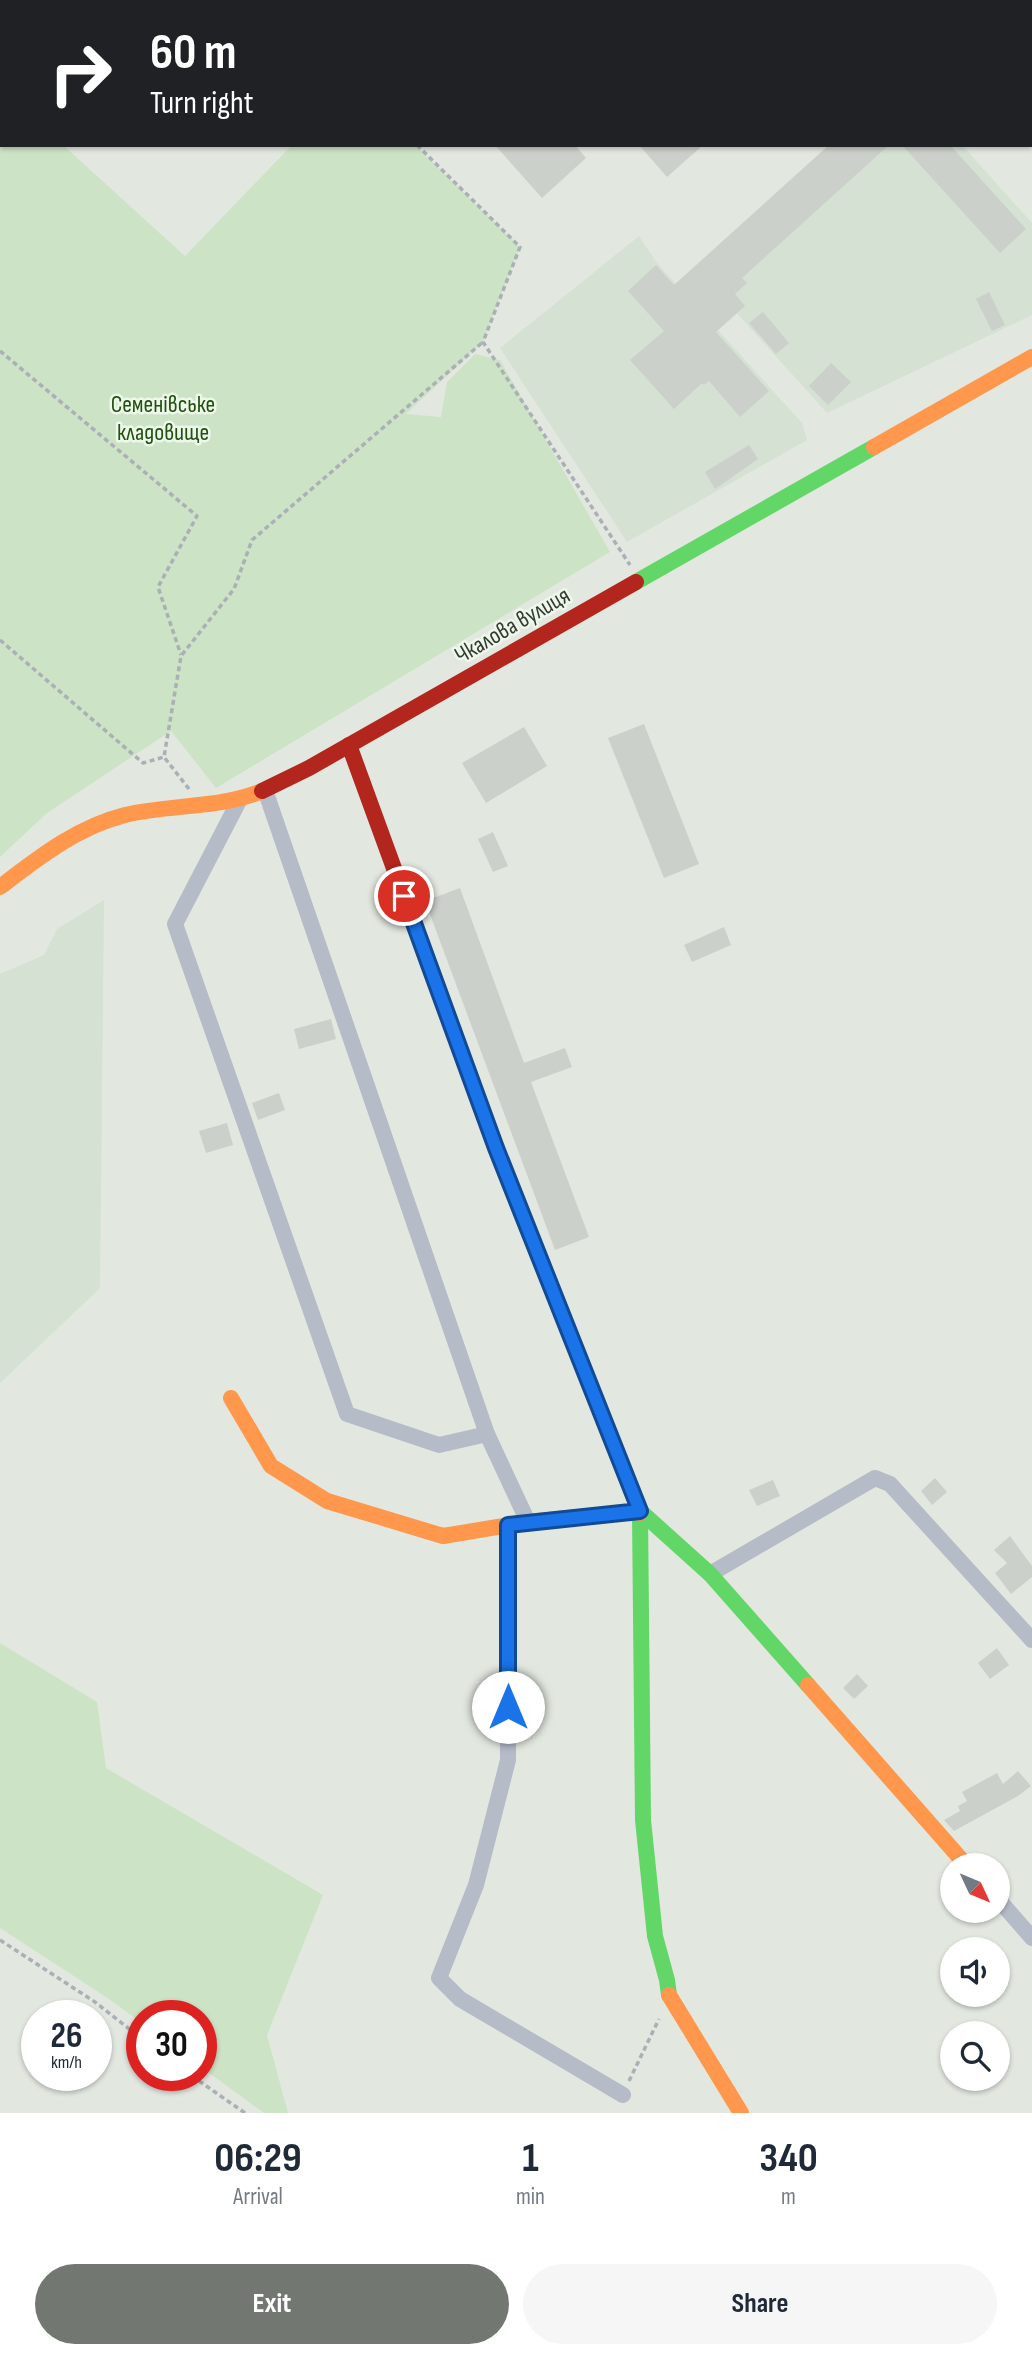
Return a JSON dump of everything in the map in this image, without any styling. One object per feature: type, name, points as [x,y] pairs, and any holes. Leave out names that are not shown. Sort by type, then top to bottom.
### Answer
[{"type":"street","name":"Чкалова вулиця","points":[[0,887],[60,842],[91,826],[125,815],[203,807],[265,790],[349,745],[1032,356]]},
{"type":"street","points":[[349,745],[496,1148],[640,1511],[643,1820],[655,1936],[669,1998],[741,2113]]},
{"type":"street","points":[[265,790],[487,1434],[528,1522]]},
{"type":"street","points":[[240,799],[174,924],[347,1414],[439,1445],[487,1434]]},
{"type":"street","points":[[231,1398],[271,1466],[327,1501],[443,1536],[528,1522],[640,1511],[710,1574],[956,1853]]},
{"type":"street","points":[[710,1574],[875,1478],[890,1484],[1032,1640]]},
{"type":"street","points":[[508,1525],[508,1760],[476,1885],[439,1978],[460,1999],[623,2095]]},
{"type":"street","points":[[1010,1913],[1032,1938]]},
{"type":"path","points":[[181,656],[234,589],[251,541],[483,342],[520,247],[419,147]]},
{"type":"path","points":[[483,342],[639,579]]},
{"type":"path","points":[[0,351],[197,516],[158,587],[181,656],[164,757],[203,807]]},
{"type":"path","points":[[0,640],[143,763],[164,757]]},
{"type":"path","points":[[0,1940],[95,2002],[126,2026]]},
{"type":"path","points":[[623,2095],[669,1998]]},
{"type":"path","points":[[213,2091],[245,2113]]},
{"type":"shaded area","points":[[827,147],[964,147],[1032,223],[1032,315],[827,413],[695,267]]},
{"type":"shaded area","points":[[639,236],[657,263],[802,423],[807,440],[627,542],[500,348]]},
{"type":"shaded area","points":[[104,900],[100,1288],[0,1383],[0,974],[44,955],[57,929]]},
{"type":"green space","name":"Семенівське кладовище","points":[[0,147],[65,147],[185,256],[290,147],[417,147],[520,247],[483,342],[406,414],[441,417],[447,382],[475,354],[500,360],[610,552],[216,788],[171,731],[47,813],[0,857]]},
{"type":"green space","points":[[0,1643],[97,1702],[106,1768],[323,1895],[267,2035],[288,2113],[264,2113],[217,2079],[217,2000],[126,2000],[126,2011],[0,1928]]},
{"type":"building","points":[[497,147],[577,147],[586,158],[542,198]]},
{"type":"building","points":[[641,147],[701,147],[667,177]]},
{"type":"building","points":[[827,147],[887,147],[742,278],[747,283],[735,294],[745,306],[716,332],[769,391],[740,417],[709,381],[704,385],[702,383],[674,409],[630,360],[664,331],[628,291],[656,265],[674,285]]},
{"type":"building","points":[[904,147],[952,147],[1026,229],[1000,253]]},
{"type":"building","points":[[989,292],[1005,325],[992,331],[976,299]]},
{"type":"building","points":[[763,312],[789,343],[776,354],[749,323]]},
{"type":"building","points":[[831,363],[851,382],[828,405],[809,386]]},
{"type":"building","points":[[749,445],[758,459],[715,489],[705,472]]},
{"type":"building","points":[[644,724],[699,864],[664,878],[608,738]]},
{"type":"building","points":[[524,727],[547,766],[486,803],[462,763]]},
{"type":"building","points":[[493,832],[508,866],[493,872],[478,839]]},
{"type":"building","points":[[460,888],[524,1063],[565,1048],[572,1067],[531,1082],[589,1237],[555,1250],[425,901]]},
{"type":"building","points":[[724,927],[731,945],[692,962],[684,945]]},
{"type":"building","points":[[331,1019],[336,1039],[299,1049],[294,1029]]},
{"type":"building","points":[[279,1093],[285,1110],[258,1120],[252,1103]]},
{"type":"building","points":[[227,1123],[233,1145],[206,1153],[199,1131]]},
{"type":"building","points":[[935,1478],[947,1492],[932,1505],[921,1491]]},
{"type":"building","points":[[773,1480],[780,1496],[757,1506],[749,1490]]},
{"type":"building","points":[[1010,1536],[1032,1566],[1032,1577],[1011,1594],[995,1573],[1007,1563],[994,1550]]},
{"type":"building","points":[[997,1648],[1009,1665],[990,1679],[978,1663]]},
{"type":"building","points":[[857,1674],[868,1686],[854,1699],[843,1688]]},
{"type":"building","points":[[1018,1771],[1031,1786],[1018,1796],[954,1831],[944,1820],[960,1811],[958,1806],[967,1801],[962,1792],[997,1773],[1003,1784]]},
{"type":"traffic: fast","points":[[636,582],[874,447]]},
{"type":"traffic: fast","points":[[538,1255],[640,1511],[710,1574],[808,1685]]},
{"type":"traffic: fast","points":[[640,1513],[643,1820],[655,1936],[669,1995]]},
{"type":"traffic: slow","points":[[874,447],[1032,357]]},
{"type":"traffic: slow","points":[[0,887],[74,835],[107,820],[142,812],[229,801],[262,791]]},
{"type":"traffic: slow","points":[[231,1398],[271,1466],[327,1501],[443,1536],[528,1522],[640,1513]]},
{"type":"traffic: slow","points":[[808,1685],[956,1853]]},
{"type":"traffic: slow","points":[[669,1995],[741,2113]]},
{"type":"traffic: jam","points":[[262,791],[309,768],[636,582]]},
{"type":"traffic: jam","points":[[349,745],[496,1148],[538,1255]]},
{"type":"route","points":[[404,896],[496,1148],[640,1511],[508,1525],[508,1707]]}]
